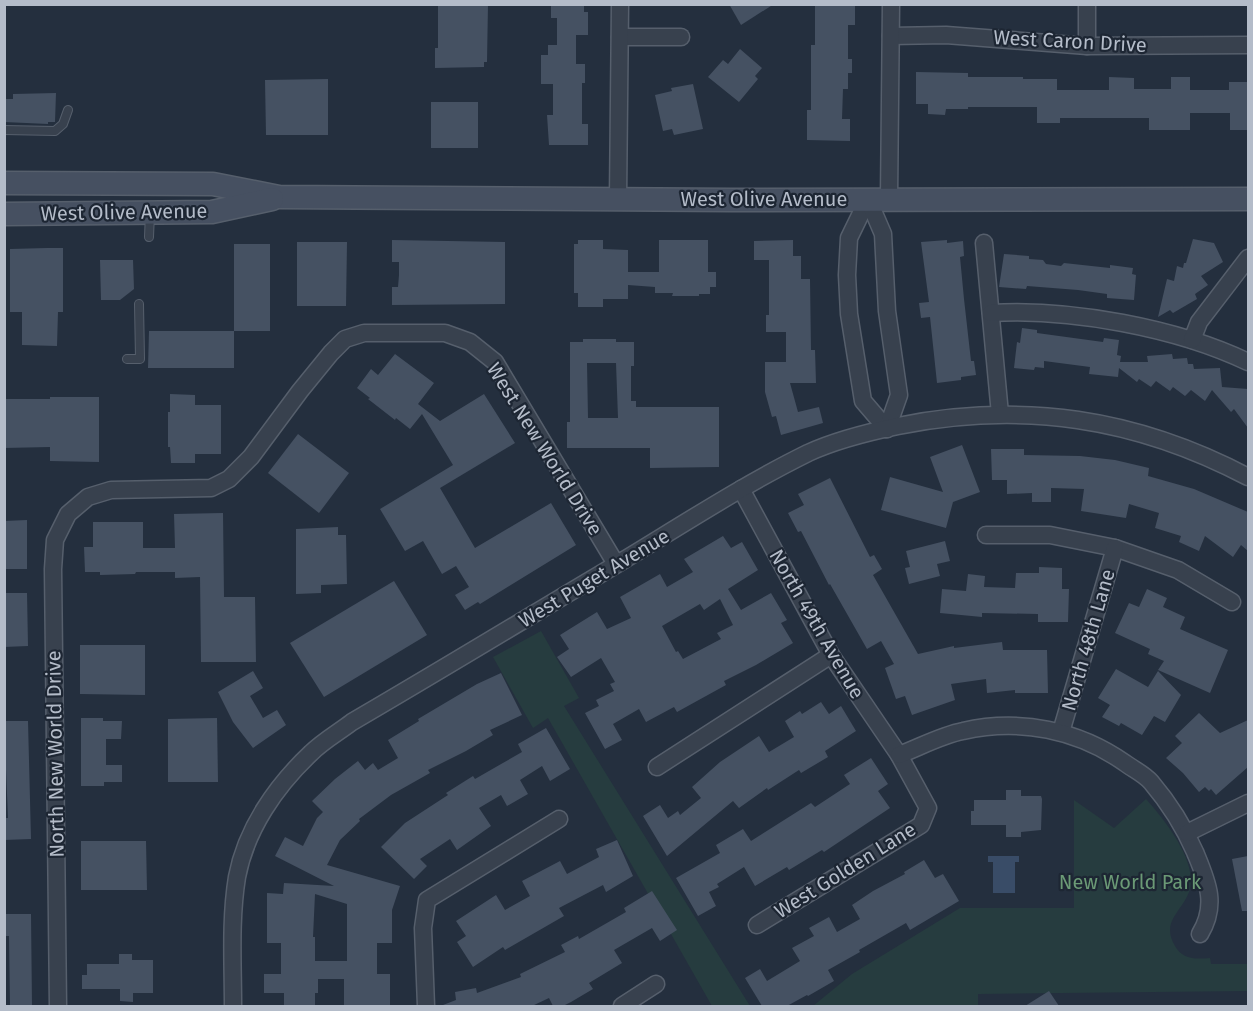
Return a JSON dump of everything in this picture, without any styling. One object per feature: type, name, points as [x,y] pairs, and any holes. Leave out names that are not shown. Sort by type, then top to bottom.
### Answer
[{"type":"main road","name":"West Olive Avenue","points":[[4,183],[213,184],[279,197],[1248,199]]},
{"type":"main road","name":"West Olive Avenue","points":[[4,214],[212,212],[279,197]]},
{"type":"street","points":[[618,199],[620,4]]},
{"type":"street","points":[[887,429],[899,395],[887,311],[883,234],[878,199],[891,36],[891,4]]},
{"type":"street","points":[[1087,4],[1087,46]]},
{"type":"street","name":"West Caron Drive","points":[[891,36],[958,35],[1087,46],[1248,45]]},
{"type":"street","points":[[620,37],[681,37]]},
{"type":"street","points":[[878,199],[849,238],[847,274],[849,314],[863,400],[887,429]]},
{"type":"street","points":[[984,243],[1000,414]]},
{"type":"street","points":[[1192,340],[1199,322],[1248,258]]},
{"type":"street","points":[[991,313],[1023,311],[1115,322],[1192,340],[1248,362]]},
{"type":"street","name":"West New World Drive","points":[[75,508],[88,497],[111,490],[211,488],[229,479],[251,457],[306,383],[345,339],[364,333],[446,333],[470,342],[495,362],[616,564]]},
{"type":"street","name":"West Puget Avenue","points":[[233,1006],[232,925],[237,876],[253,829],[274,792],[312,752],[352,722],[741,489],[810,452],[845,440],[929,420],[1000,414],[1066,418],[1116,427],[1178,445],[1216,460],[1248,477]]},
{"type":"street","name":"North 49th Avenue","points":[[741,489],[831,655],[899,755]]},
{"type":"street","name":"North New World Drive","points":[[58,1006],[53,569],[55,540],[68,514],[75,508]]},
{"type":"street","points":[[986,535],[1050,535],[1115,548],[1178,570],[1232,602]]},
{"type":"street","name":"North 48th Lane","points":[[1061,732],[1115,548]]},
{"type":"street","points":[[657,767],[831,655]]},
{"type":"street","points":[[899,755],[962,731],[1032,727],[1061,732],[1086,740],[1114,755],[1150,781],[1187,833],[1207,881],[1210,895],[1209,914],[1200,934]]},
{"type":"street","name":"West Golden Lane","points":[[757,925],[921,825],[928,808],[899,755]]},
{"type":"street","points":[[1187,833],[1248,803]]},
{"type":"street","points":[[426,1006],[423,927],[428,900],[559,819]]},
{"type":"street","points":[[622,1006],[656,984]]},
{"type":"lane","points":[[4,130],[55,130],[63,124],[68,110]]},
{"type":"lane","points":[[149,237],[150,213]]},
{"type":"lane","points":[[127,359],[140,359],[139,304]]},
{"type":"green space","points":[[541,631],[579,698],[564,706],[750,1006],[712,1006],[548,718],[533,728],[493,657]]},
{"type":"green space","name":"New World Park","points":[[1146,799],[1181,846],[1191,878],[1187,898],[1172,921],[1171,938],[1180,953],[1188,957],[1210,958],[1211,964],[1248,964],[1248,991],[978,994],[978,1006],[813,1006],[852,974],[960,908],[1074,908],[1074,800],[1114,828]]},
{"type":"water","points":[[988,856],[1019,856],[1019,862],[1015,862],[1015,893],[993,893],[993,862],[988,862]]},
{"type":"building","points":[[438,4],[488,4],[487,62],[484,62],[484,67],[435,68],[435,48],[438,48]]},
{"type":"building","points":[[551,4],[584,4],[584,12],[588,12],[588,35],[576,35],[576,64],[585,64],[585,83],[582,83],[582,124],[588,124],[588,145],[549,145],[547,115],[553,115],[553,84],[541,84],[541,55],[548,55],[548,45],[557,45],[557,18],[551,18]]},
{"type":"building","points":[[729,4],[774,4],[741,25]]},
{"type":"building","points":[[815,4],[855,4],[855,25],[848,25],[848,59],[852,59],[852,73],[848,73],[848,89],[843,89],[842,119],[850,119],[850,141],[807,140],[807,110],[811,110],[811,45],[815,45]]},
{"type":"building","points":[[740,49],[762,68],[755,76],[758,79],[739,102],[708,77],[723,60],[728,64]]},
{"type":"building","points":[[916,72],[968,73],[968,77],[1057,79],[1057,90],[1109,90],[1109,77],[1134,78],[1134,89],[1171,89],[1171,77],[1190,77],[1190,90],[1229,90],[1229,82],[1248,82],[1248,130],[1230,130],[1230,113],[1190,113],[1190,130],[1149,130],[1149,118],[1060,118],[1060,123],[1037,123],[1037,107],[968,107],[968,109],[946,109],[945,115],[928,114],[928,104],[916,104]]},
{"type":"building","points":[[328,79],[328,135],[266,135],[265,80]]},
{"type":"building","points":[[693,84],[703,129],[674,135],[672,129],[663,131],[655,95],[672,91],[671,88]]},
{"type":"building","points":[[56,93],[55,122],[48,122],[48,124],[4,122],[4,99],[13,99],[13,94]]},
{"type":"building","points":[[431,102],[478,102],[478,148],[431,148]]},
{"type":"building","points":[[1193,239],[1214,243],[1223,262],[1201,276],[1208,285],[1195,294],[1197,299],[1173,313],[1170,310],[1158,317],[1167,279],[1174,281],[1177,266],[1183,268]]},
{"type":"building","points":[[392,240],[505,242],[505,304],[392,305],[392,287],[398,287],[399,262],[392,262]]},
{"type":"building","points":[[578,240],[603,240],[603,249],[628,250],[628,272],[659,272],[659,240],[708,240],[708,272],[716,272],[716,287],[710,287],[710,294],[672,296],[673,293],[655,293],[655,287],[628,285],[628,299],[603,299],[603,307],[578,307],[578,293],[574,293],[574,244],[578,244]]},
{"type":"building","points":[[793,240],[793,256],[801,256],[801,279],[810,279],[811,350],[815,350],[816,383],[790,383],[798,412],[819,407],[823,423],[781,435],[776,416],[772,417],[765,392],[765,362],[786,362],[786,332],[766,332],[766,315],[769,315],[769,260],[754,260],[754,241]]},
{"type":"building","points":[[947,240],[947,243],[963,241],[964,256],[960,257],[964,299],[971,361],[974,361],[976,375],[961,377],[961,380],[937,383],[930,317],[921,318],[919,303],[929,302],[921,242]]},
{"type":"building","points":[[297,242],[347,242],[346,306],[297,306]]},
{"type":"building","points":[[234,244],[270,244],[270,331],[234,331]]},
{"type":"building","points":[[63,248],[63,312],[58,312],[57,346],[22,345],[22,312],[10,312],[10,249]]},
{"type":"building","points":[[1004,254],[1029,256],[1029,259],[1043,260],[1046,264],[1061,266],[1064,263],[1133,268],[1132,274],[1136,275],[1134,300],[1107,298],[1107,294],[1078,290],[1027,286],[1026,289],[999,287]]},
{"type":"building","points":[[100,260],[133,260],[134,289],[120,300],[101,300]]},
{"type":"building","points":[[1022,328],[1037,330],[1037,333],[1103,342],[1104,338],[1119,340],[1117,355],[1121,356],[1120,362],[1148,362],[1147,356],[1172,354],[1173,359],[1187,358],[1188,364],[1193,364],[1194,369],[1220,368],[1222,387],[1248,389],[1248,428],[1234,409],[1231,412],[1212,390],[1205,401],[1191,390],[1185,396],[1173,387],[1170,391],[1156,381],[1151,387],[1139,379],[1137,382],[1119,368],[1118,377],[1089,374],[1090,367],[1044,361],[1044,368],[1035,367],[1034,370],[1014,368],[1017,342],[1020,343]]},
{"type":"building","points":[[149,331],[234,331],[234,368],[148,368]]},
{"type":"building","points":[[583,339],[616,339],[616,342],[634,342],[631,401],[636,401],[636,407],[719,407],[719,467],[650,468],[650,448],[567,448],[567,422],[570,422],[570,342],[583,342]],"holes":[[[587,363],[616,363],[618,418],[588,418]]]},
{"type":"building","points":[[395,354],[434,383],[418,404],[440,421],[484,394],[515,443],[440,488],[475,548],[551,503],[576,545],[480,604],[478,602],[465,610],[455,595],[469,587],[456,566],[442,574],[423,541],[405,551],[380,509],[453,465],[422,414],[410,429],[396,418],[395,420],[357,388],[371,369],[378,375]]},
{"type":"building","points":[[170,394],[195,395],[195,405],[221,405],[221,454],[195,454],[195,463],[171,463],[170,447],[168,447]]},
{"type":"building","points":[[50,397],[99,397],[99,462],[50,461],[50,447],[4,448],[4,399],[50,399]]},
{"type":"building","points":[[298,434],[349,473],[319,513],[268,473]]},
{"type":"building","points":[[962,445],[980,492],[953,502],[946,528],[881,510],[890,477],[943,492],[930,457]]},
{"type":"building","points":[[991,449],[1024,449],[1024,455],[1080,456],[1115,460],[1149,468],[1148,476],[1194,489],[1248,512],[1248,551],[1241,545],[1233,557],[1205,536],[1199,551],[1179,542],[1181,536],[1155,528],[1159,513],[1129,504],[1126,518],[1081,511],[1084,489],[1051,488],[1051,502],[1032,502],[1032,493],[1007,494],[1007,480],[992,480]]},
{"type":"building","points":[[830,478],[870,557],[874,555],[882,569],[873,575],[918,654],[954,646],[954,648],[1002,642],[1003,650],[1047,650],[1048,693],[1015,693],[1015,690],[987,693],[986,679],[951,684],[955,700],[912,715],[905,696],[896,699],[885,668],[894,664],[881,641],[867,649],[829,585],[801,531],[798,532],[788,513],[804,505],[798,494]]},
{"type":"building","points":[[223,513],[224,597],[255,597],[256,662],[201,662],[200,577],[175,578],[175,572],[100,575],[100,572],[85,572],[84,547],[93,547],[93,522],[143,522],[143,548],[175,548],[174,514]]},
{"type":"building","points":[[27,520],[27,569],[5,569],[4,521]]},
{"type":"building","points":[[338,527],[338,535],[346,535],[347,584],[321,585],[321,593],[296,594],[296,529]]},
{"type":"building","points":[[723,536],[731,548],[742,542],[758,570],[728,589],[741,610],[771,593],[787,620],[781,623],[793,643],[724,681],[726,685],[677,712],[674,707],[646,722],[639,709],[613,724],[622,740],[605,749],[585,713],[599,706],[596,700],[614,691],[610,684],[615,682],[601,658],[571,677],[557,657],[569,649],[560,635],[597,612],[607,629],[631,618],[620,597],[660,574],[667,587],[693,572],[684,559]],"holes":[[[720,599],[733,625],[717,633],[721,639],[683,659],[678,651],[676,652],[662,626],[700,604],[704,610]]]},
{"type":"building","points":[[945,541],[950,561],[937,564],[940,576],[909,584],[905,568],[910,567],[906,551]]},
{"type":"building","points":[[1039,567],[1062,568],[1062,589],[1069,589],[1068,622],[1038,622],[1038,614],[982,613],[982,617],[940,613],[942,589],[966,591],[968,574],[985,576],[984,587],[1015,588],[1016,573],[1039,573]]},
{"type":"building","points":[[394,581],[427,635],[324,697],[290,643]]},
{"type":"building","points":[[1147,589],[1167,598],[1163,607],[1185,617],[1180,629],[1228,650],[1210,693],[1158,670],[1164,661],[1148,654],[1150,649],[1115,633],[1129,603],[1139,607]]},
{"type":"building","points":[[5,593],[27,593],[28,646],[4,647]]},
{"type":"building","points":[[80,645],[145,645],[145,695],[80,694]]},
{"type":"building","points":[[1116,669],[1148,687],[1158,671],[1181,695],[1165,722],[1154,716],[1142,735],[1121,723],[1119,726],[1102,717],[1110,705],[1098,698]]},
{"type":"building","points":[[253,671],[263,688],[250,696],[263,718],[277,710],[286,725],[253,748],[233,722],[218,692]]},
{"type":"building","points":[[501,673],[522,715],[490,730],[493,735],[428,770],[430,773],[391,795],[359,819],[360,821],[340,840],[327,865],[400,886],[392,910],[392,943],[377,943],[377,974],[390,974],[390,1006],[344,1006],[344,979],[318,979],[315,1006],[284,1006],[284,993],[264,993],[264,974],[281,974],[281,943],[267,943],[267,893],[283,894],[284,883],[334,886],[275,856],[285,837],[303,846],[317,818],[323,812],[312,801],[335,779],[358,761],[365,770],[373,763],[378,770],[398,758],[388,740],[477,684]],"holes":[[[315,894],[347,904],[347,961],[315,961],[315,937],[313,937]]]},
{"type":"building","points":[[821,702],[829,714],[841,706],[856,731],[825,751],[828,757],[801,773],[799,770],[768,790],[767,788],[739,808],[733,801],[667,856],[643,816],[660,805],[668,818],[678,811],[680,815],[701,798],[692,787],[720,762],[759,736],[769,752],[794,737],[785,721],[800,711],[802,714]]},
{"type":"building","points":[[1199,713],[1220,733],[1248,720],[1248,767],[1216,795],[1211,789],[1209,791],[1205,787],[1199,792],[1166,758],[1182,743],[1175,736]]},
{"type":"building","points":[[81,718],[122,721],[121,739],[106,739],[106,765],[122,765],[122,782],[104,782],[104,786],[81,786]]},
{"type":"building","points":[[217,718],[218,782],[168,782],[168,719]]},
{"type":"building","points":[[4,721],[28,721],[31,839],[4,840],[4,818],[8,818]]},
{"type":"building","points":[[546,728],[570,769],[550,781],[542,766],[520,780],[528,794],[507,806],[501,795],[479,808],[491,826],[457,850],[450,839],[420,859],[427,866],[414,879],[381,847],[405,823],[448,795],[446,793],[473,776],[475,779],[522,752],[518,744]]},
{"type":"building","points":[[871,758],[888,784],[878,791],[890,808],[824,852],[822,850],[789,870],[787,867],[755,886],[744,867],[717,884],[719,887],[709,892],[716,906],[698,916],[676,878],[720,853],[716,845],[743,829],[751,841],[811,803],[815,807],[850,784],[844,775]]},
{"type":"building","points":[[1006,790],[1021,790],[1021,796],[1041,796],[1041,830],[1021,832],[1021,837],[1006,837],[1006,825],[971,825],[974,800],[1006,800]]},
{"type":"building","points":[[617,840],[633,876],[606,892],[603,885],[559,908],[564,916],[505,950],[503,947],[473,967],[457,942],[466,936],[456,921],[496,895],[505,910],[530,896],[522,881],[560,861],[567,874],[599,857],[596,849]]},
{"type":"building","points":[[81,841],[146,841],[147,890],[81,890]]},
{"type":"building","points":[[1248,856],[1248,911],[1242,911],[1232,859]]},
{"type":"building","points":[[924,860],[935,878],[943,874],[959,901],[910,930],[906,923],[859,950],[860,952],[828,970],[834,981],[808,996],[787,1006],[762,1006],[745,978],[760,969],[767,981],[800,961],[792,948],[814,936],[809,928],[829,917],[837,932],[860,919],[852,905],[905,874],[904,872]]},
{"type":"building","points":[[652,891],[677,930],[660,941],[652,928],[614,950],[622,963],[589,983],[593,989],[571,1002],[563,1006],[553,1006],[549,998],[532,1006],[443,1005],[456,1000],[455,992],[476,988],[477,993],[521,977],[520,974],[565,952],[561,945],[578,936],[579,939],[626,912],[624,908]]},
{"type":"building","points":[[4,914],[31,914],[32,1006],[10,1006],[9,936],[4,936]]},
{"type":"building","points":[[119,954],[132,954],[132,960],[153,960],[153,993],[133,993],[133,1002],[120,1001],[120,989],[82,989],[82,975],[87,975],[87,964],[119,964]]},
{"type":"building","points":[[1049,991],[1059,1006],[1025,1006]]}]
